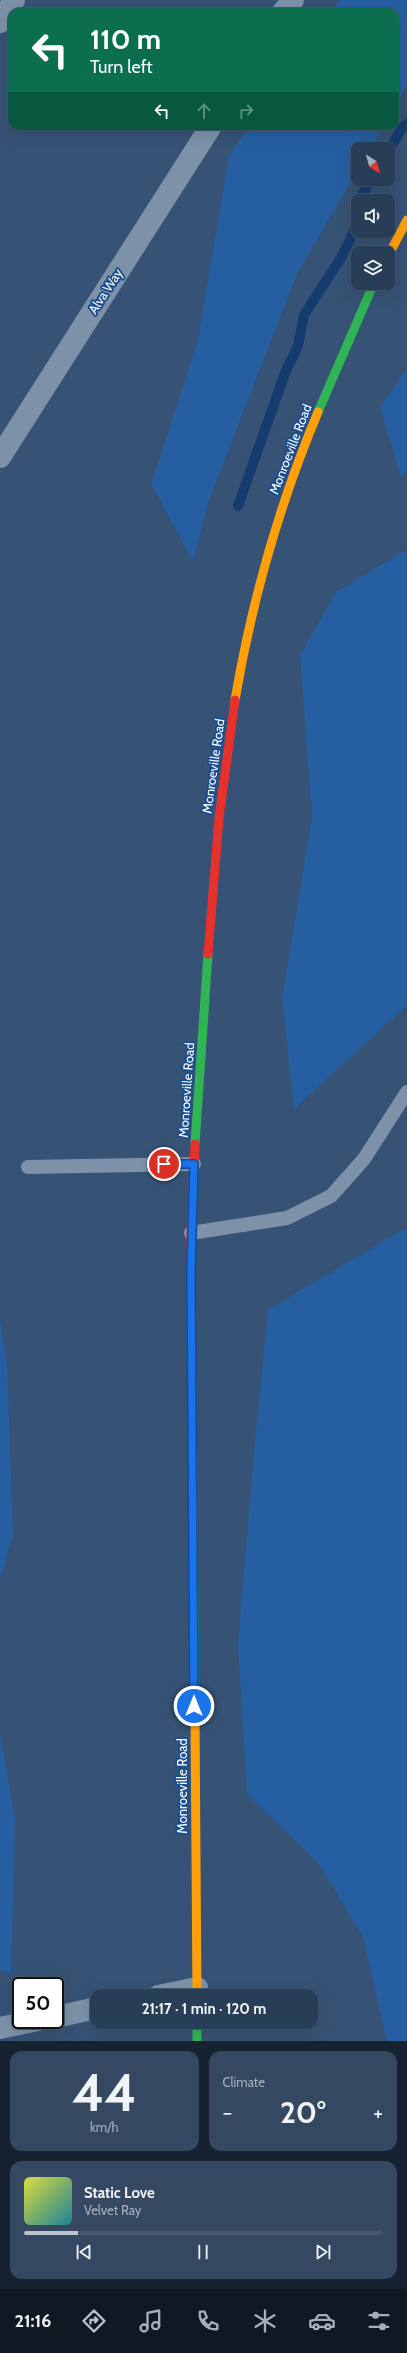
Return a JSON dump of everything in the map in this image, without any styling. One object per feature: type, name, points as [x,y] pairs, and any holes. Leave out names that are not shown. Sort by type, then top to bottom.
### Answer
[{"type":"main road","points":[[393,246],[407,220]]},
{"type":"main road","name":"Monroeville Road","points":[[197,1989],[191,1233],[194,1164],[216,846],[237,687],[248,630],[263,570],[286,495],[310,428],[371,290]]},
{"type":"main road","points":[[197,2029],[197,2041]]},
{"type":"street","points":[[0,22],[8,9]]},
{"type":"street","name":"Alva Way","points":[[0,457],[208,130]]},
{"type":"street","points":[[64,2015],[90,2010]]},
{"type":"street","points":[[0,2028],[12,2025]]},
{"type":"lane","points":[[191,1233],[287,1218],[331,1196],[364,1159],[407,1092]]},
{"type":"lane","points":[[28,1167],[194,1164]]},
{"type":"shaded area","points":[[340,0],[407,0],[407,85],[399,99],[399,8],[334,8]]},
{"type":"shaded area","points":[[247,130],[381,130],[374,142],[351,142],[351,181],[297,274],[209,500],[193,561],[151,484],[197,344],[229,155]]},
{"type":"shaded area","points":[[407,368],[407,472],[401,476],[380,408]]},
{"type":"shaded area","points":[[407,549],[407,1005],[294,1109],[282,999],[312,816],[300,655],[336,592]]},
{"type":"shaded area","points":[[407,1227],[407,2041],[387,2041],[363,1937],[319,1864],[247,1794],[238,1644],[253,1462],[268,1310]]},
{"type":"shaded area","points":[[0,1319],[7,1362],[13,1534],[0,1580]]},
{"type":"shaded area","points":[[0,1733],[15,1820],[11,1974],[0,1970]]},
{"type":"waterway","points":[[394,142],[402,128],[407,124]]},
{"type":"waterway","points":[[363,194],[367,186]]},
{"type":"waterway","points":[[238,506],[285,373],[298,346],[304,315],[342,256],[351,237]]},
{"type":"traffic: fast","points":[[318,412],[371,290]]},
{"type":"traffic: fast","points":[[195,1144],[208,954]]},
{"type":"traffic: fast","points":[[192,1382],[195,1719]]},
{"type":"traffic: fast","points":[[197,2029],[197,2041]]},
{"type":"traffic: slow","points":[[393,246],[407,220]]},
{"type":"traffic: slow","points":[[235,700],[258,589],[268,553],[291,482],[318,412]]},
{"type":"traffic: slow","points":[[195,1719],[197,1989]]},
{"type":"traffic: jam","points":[[208,954],[219,818],[235,700]]},
{"type":"traffic: jam","points":[[192,1382],[191,1233],[195,1144]]},
{"type":"route","points":[[164,1164],[194,1164],[191,1273],[194,1706]]}]
